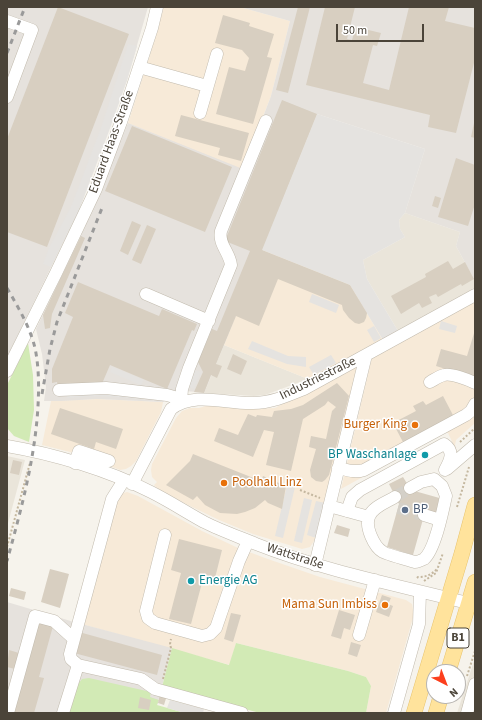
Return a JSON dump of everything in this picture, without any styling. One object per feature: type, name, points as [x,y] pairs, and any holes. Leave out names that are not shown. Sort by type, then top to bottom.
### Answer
[{"type":"main road","name":"B1","points":[[414,713],[449,598],[475,505]]},
{"type":"main road","name":"B1","points":[[451,664],[471,604],[475,582]]},
{"type":"street","name":"Eduard Haas-Straße","points":[[7,371],[11,355],[56,274],[96,189],[139,67],[157,7]]},
{"type":"street","points":[[7,21],[32,30],[7,97]]},
{"type":"street","points":[[200,113],[217,54]]},
{"type":"street","points":[[139,67],[207,86]]},
{"type":"street","points":[[181,402],[182,389],[189,368],[231,265],[229,255],[220,237],[221,231],[266,121]]},
{"type":"street","points":[[146,294],[208,321]]},
{"type":"street","name":"Industriestraße","points":[[181,402],[202,399],[252,403],[268,402],[304,389],[475,295]]},
{"type":"street","points":[[315,564],[366,355]]},
{"type":"street","points":[[430,382],[445,374],[450,374],[475,383]]},
{"type":"street","points":[[59,390],[106,388],[167,395],[174,397],[181,402]]},
{"type":"street","points":[[181,402],[171,409],[128,482],[112,500],[70,654],[70,659],[78,665],[141,679],[155,689],[242,713]]},
{"type":"street","points":[[338,468],[353,472],[364,470],[466,414],[471,411],[475,404]]},
{"type":"street","points":[[347,511],[352,497],[360,490],[444,444],[451,452],[451,460],[445,470]]},
{"type":"street","points":[[410,488],[421,482],[434,479],[475,445]]},
{"type":"street","points":[[7,446],[34,450],[109,473],[128,482]]},
{"type":"street","points":[[75,463],[79,451],[109,461]]},
{"type":"street","points":[[397,502],[384,504],[376,508],[369,517],[368,530],[375,543],[383,553],[415,562],[423,560],[430,550],[446,496],[442,486],[434,479]]},
{"type":"street","name":"Wattstraße","points":[[128,482],[151,492],[204,522],[248,541],[315,564],[471,604]]},
{"type":"street","points":[[330,504],[347,511],[369,517]]},
{"type":"street","points":[[424,515],[440,520]]},
{"type":"street","points":[[165,535],[146,611],[148,618],[155,624],[202,636],[210,634],[216,628],[239,561],[248,541]]},
{"type":"street","points":[[358,635],[375,580]]},
{"type":"street","points":[[394,713],[419,624],[420,592]]},
{"type":"street","points":[[8,713],[35,616],[54,621],[74,639]]},
{"type":"street","points":[[63,713],[78,665]]},
{"type":"street","points":[[467,713],[475,684]]},
{"type":"path","points":[[7,547],[34,450]]},
{"type":"path","points":[[300,490],[330,504]]},
{"type":"path","points":[[420,592],[423,581],[436,573],[441,561]]},
{"type":"path","points":[[160,690],[171,648]]},
{"type":"shaded area","points":[[7,7],[148,7],[127,80],[79,210],[7,357]]},
{"type":"shaded area","points":[[164,7],[240,7],[290,21],[271,96],[242,170],[128,123]]},
{"type":"shaded area","points":[[240,7],[475,7],[475,281],[456,246],[460,232],[405,213],[425,149],[317,114],[204,393],[177,390],[163,402],[97,399],[44,401],[46,387],[42,354],[36,329],[81,236],[128,123],[243,169],[271,96],[290,21]]},
{"type":"shaded area","points":[[128,44],[137,46],[127,80],[79,210],[51,267],[43,264],[50,246],[71,207],[101,128]]},
{"type":"shaded area","points":[[317,114],[425,149],[405,213],[399,220],[400,229],[405,237],[363,260],[367,279],[398,331],[383,340],[350,285],[262,250]]},
{"type":"shaded area","points":[[405,213],[460,232],[456,246],[475,281],[475,288],[398,331],[367,279],[363,260],[405,237],[400,229],[399,220]]},
{"type":"shaded area","points":[[262,250],[350,285],[383,340],[308,379],[224,345]]},
{"type":"shaded area","points":[[312,294],[339,305],[336,313],[309,302]]},
{"type":"shaded area","name":"Burger King","points":[[475,302],[475,423],[456,440],[455,445],[457,452],[448,433],[442,433],[341,489],[372,357]]},
{"type":"shaded area","points":[[441,321],[457,326],[455,333],[439,329]]},
{"type":"shaded area","points":[[374,326],[381,338],[374,342],[367,330]]},
{"type":"shaded area","points":[[252,341],[288,356],[306,357],[306,367],[287,364],[248,349]]},
{"type":"shaded area","points":[[224,345],[308,379],[265,395],[254,396],[204,393]]},
{"type":"shaded area","points":[[331,355],[336,363],[314,375],[309,367]]},
{"type":"shaded area","points":[[356,365],[357,369],[316,538],[310,547],[302,549],[253,534],[186,504],[154,485],[157,482],[152,477],[152,464],[176,418],[182,411],[209,405],[254,409],[275,408]]},
{"type":"shaded area","points":[[112,367],[144,380],[141,385],[110,372]]},
{"type":"shaded area","points":[[195,370],[201,372],[194,389],[189,387]]},
{"type":"shaded area","points":[[70,392],[119,392],[158,400],[99,396],[66,398]]},
{"type":"shaded area","points":[[97,399],[163,402],[161,412],[136,461],[126,469],[120,470],[78,454],[42,445],[51,401]]},
{"type":"shaded area","points":[[7,456],[25,460],[7,527]]},
{"type":"shaded area","points":[[287,485],[295,487],[283,538],[275,536]]},
{"type":"shaded area","points":[[127,492],[138,496],[202,531],[236,547],[320,577],[406,600],[412,604],[414,614],[386,713],[366,713],[371,686],[366,677],[348,671],[236,643],[230,665],[81,624],[115,501],[123,493]]},
{"type":"shaded area","points":[[304,498],[312,500],[302,543],[294,541]]},
{"type":"shaded area","points":[[316,501],[325,503],[316,538],[307,535]]},
{"type":"shaded area","points":[[7,602],[74,622],[172,648],[155,713],[7,713]]},
{"type":"shaded area","points":[[475,658],[475,713],[457,713],[460,704],[466,704],[466,686]]},
{"type":"shaded area","points":[[170,700],[204,709],[203,713],[185,713],[167,708]]},
{"type":"green space","points":[[28,343],[33,375],[34,410],[29,442],[14,436],[7,428],[7,385]]},
{"type":"green space","points":[[236,643],[348,671],[366,677],[371,686],[366,713],[260,713],[162,687],[172,648],[229,665]]},
{"type":"green space","points":[[89,678],[151,692],[150,697],[159,700],[157,705],[185,713],[67,713],[75,688],[82,679]]},
{"type":"building","points":[[58,7],[129,34],[47,247],[7,232],[7,139]]},
{"type":"building","points":[[298,7],[310,7],[288,93],[276,90]]},
{"type":"building","points":[[325,7],[355,7],[347,39],[352,40],[356,27],[381,33],[377,46],[373,45],[363,83],[389,90],[409,7],[449,7],[445,21],[475,28],[475,59],[456,133],[428,127],[430,115],[306,85]]},
{"type":"building","points":[[223,15],[250,23],[249,26],[274,34],[267,57],[272,58],[253,124],[216,114],[229,67],[245,71],[249,58],[242,50],[215,43]]},
{"type":"building","points":[[282,100],[317,114],[262,250],[350,285],[367,313],[366,318],[364,322],[359,324],[355,323],[343,310],[342,305],[278,279],[259,326],[236,316],[216,364],[222,366],[217,378],[211,375],[204,393],[194,392],[203,372],[198,362],[212,329],[217,331],[250,251],[225,241]]},
{"type":"building","points":[[181,115],[249,133],[241,161],[218,155],[220,148],[175,136]]},
{"type":"building","points":[[475,123],[475,138],[471,137]]},
{"type":"building","points":[[132,126],[232,167],[205,232],[105,191]]},
{"type":"building","points":[[456,158],[475,165],[475,204],[468,226],[438,217]]},
{"type":"building","points":[[435,196],[441,198],[438,208],[432,206]]},
{"type":"building","points":[[132,221],[141,225],[128,255],[120,251]]},
{"type":"building","points":[[147,225],[156,229],[141,264],[132,260]]},
{"type":"building","points":[[81,236],[85,238],[52,314],[50,328],[45,329],[43,315]]},
{"type":"building","points":[[448,261],[453,269],[465,262],[474,279],[462,286],[461,284],[438,297],[436,294],[429,297],[432,303],[422,308],[419,303],[401,314],[391,296],[426,277],[425,274]]},
{"type":"building","points":[[78,282],[159,316],[162,309],[197,324],[194,331],[192,330],[167,389],[110,365],[101,386],[58,387],[57,382],[52,383],[52,369],[73,317],[65,313]]},
{"type":"building","points":[[475,330],[475,378],[436,366],[441,349],[467,356]]},
{"type":"building","points":[[233,354],[247,361],[241,375],[227,369]]},
{"type":"building","points":[[337,383],[349,396],[329,475],[322,482],[316,481],[311,477],[310,470],[316,449],[309,447],[311,436],[326,439],[332,411],[336,407],[328,401],[325,405],[303,419],[291,471],[266,465],[274,432],[264,430],[253,457],[214,441],[219,428],[238,435],[248,414],[256,417],[257,415],[272,417],[274,411],[291,409],[303,405]]},
{"type":"building","points":[[443,396],[454,417],[404,444],[393,423],[416,411],[413,406],[423,401],[426,405]]},
{"type":"building","points":[[60,408],[123,429],[116,449],[96,442],[94,449],[51,434]]},
{"type":"building","name":"Poolhall Linz","points":[[193,454],[261,481],[263,476],[286,486],[282,509],[268,503],[265,500],[255,508],[245,512],[237,514],[220,513],[205,505],[197,496],[193,500],[166,485],[190,461]]},
{"type":"building","points":[[13,460],[22,462],[19,475],[10,473]]},
{"type":"building","points":[[403,477],[411,490],[443,499],[438,516],[425,512],[413,555],[387,547],[399,504],[389,484]]},
{"type":"building","points":[[337,525],[350,529],[348,537],[334,533]]},
{"type":"building","name":"Energie AG","points":[[179,539],[222,550],[214,582],[203,579],[191,624],[169,619],[181,573],[171,570]]},
{"type":"building","points":[[50,569],[69,574],[60,608],[41,602]]},
{"type":"building","points":[[11,588],[26,592],[24,600],[9,596]]},
{"type":"building","name":"Mama Sun Imbiss","points":[[382,595],[391,598],[388,604],[393,606],[389,617],[376,612]]},
{"type":"building","points":[[339,610],[355,615],[350,630],[344,628],[341,639],[331,636]]},
{"type":"building","points":[[231,613],[241,615],[233,642],[224,639]]},
{"type":"building","points":[[37,622],[53,626],[39,677],[44,678],[34,713],[12,713]]},
{"type":"building","points":[[79,632],[162,655],[157,675],[74,653]]},
{"type":"building","points":[[351,642],[361,645],[357,657],[348,654]]},
{"type":"building","points":[[9,650],[19,653],[15,669],[7,667]]},
{"type":"building","points":[[160,693],[167,695],[164,705],[158,703]]},
{"type":"building","points":[[140,697],[151,700],[149,710],[138,708]]},
{"type":"tunnel","points":[[395,497],[410,488]]},
{"type":"tunnel","points":[[398,508],[424,515]]},
{"type":"railway","points":[[7,53],[25,7]]},
{"type":"railway","points":[[42,394],[50,349],[57,322],[102,208]]},
{"type":"railway","points":[[7,288],[23,317],[33,340],[39,384],[31,465],[7,561]]},
{"type":"place","name":"Burger King","points":[[415,425]]},
{"type":"place","name":"BP Waschanlage","points":[[425,455]]},
{"type":"place","name":"Poolhall Linz","points":[[224,483]]},
{"type":"place","name":"BP","points":[[405,510]]},
{"type":"place","name":"Energie AG","points":[[191,581]]},
{"type":"place","name":"Mama Sun Imbiss","points":[[385,605]]}]
